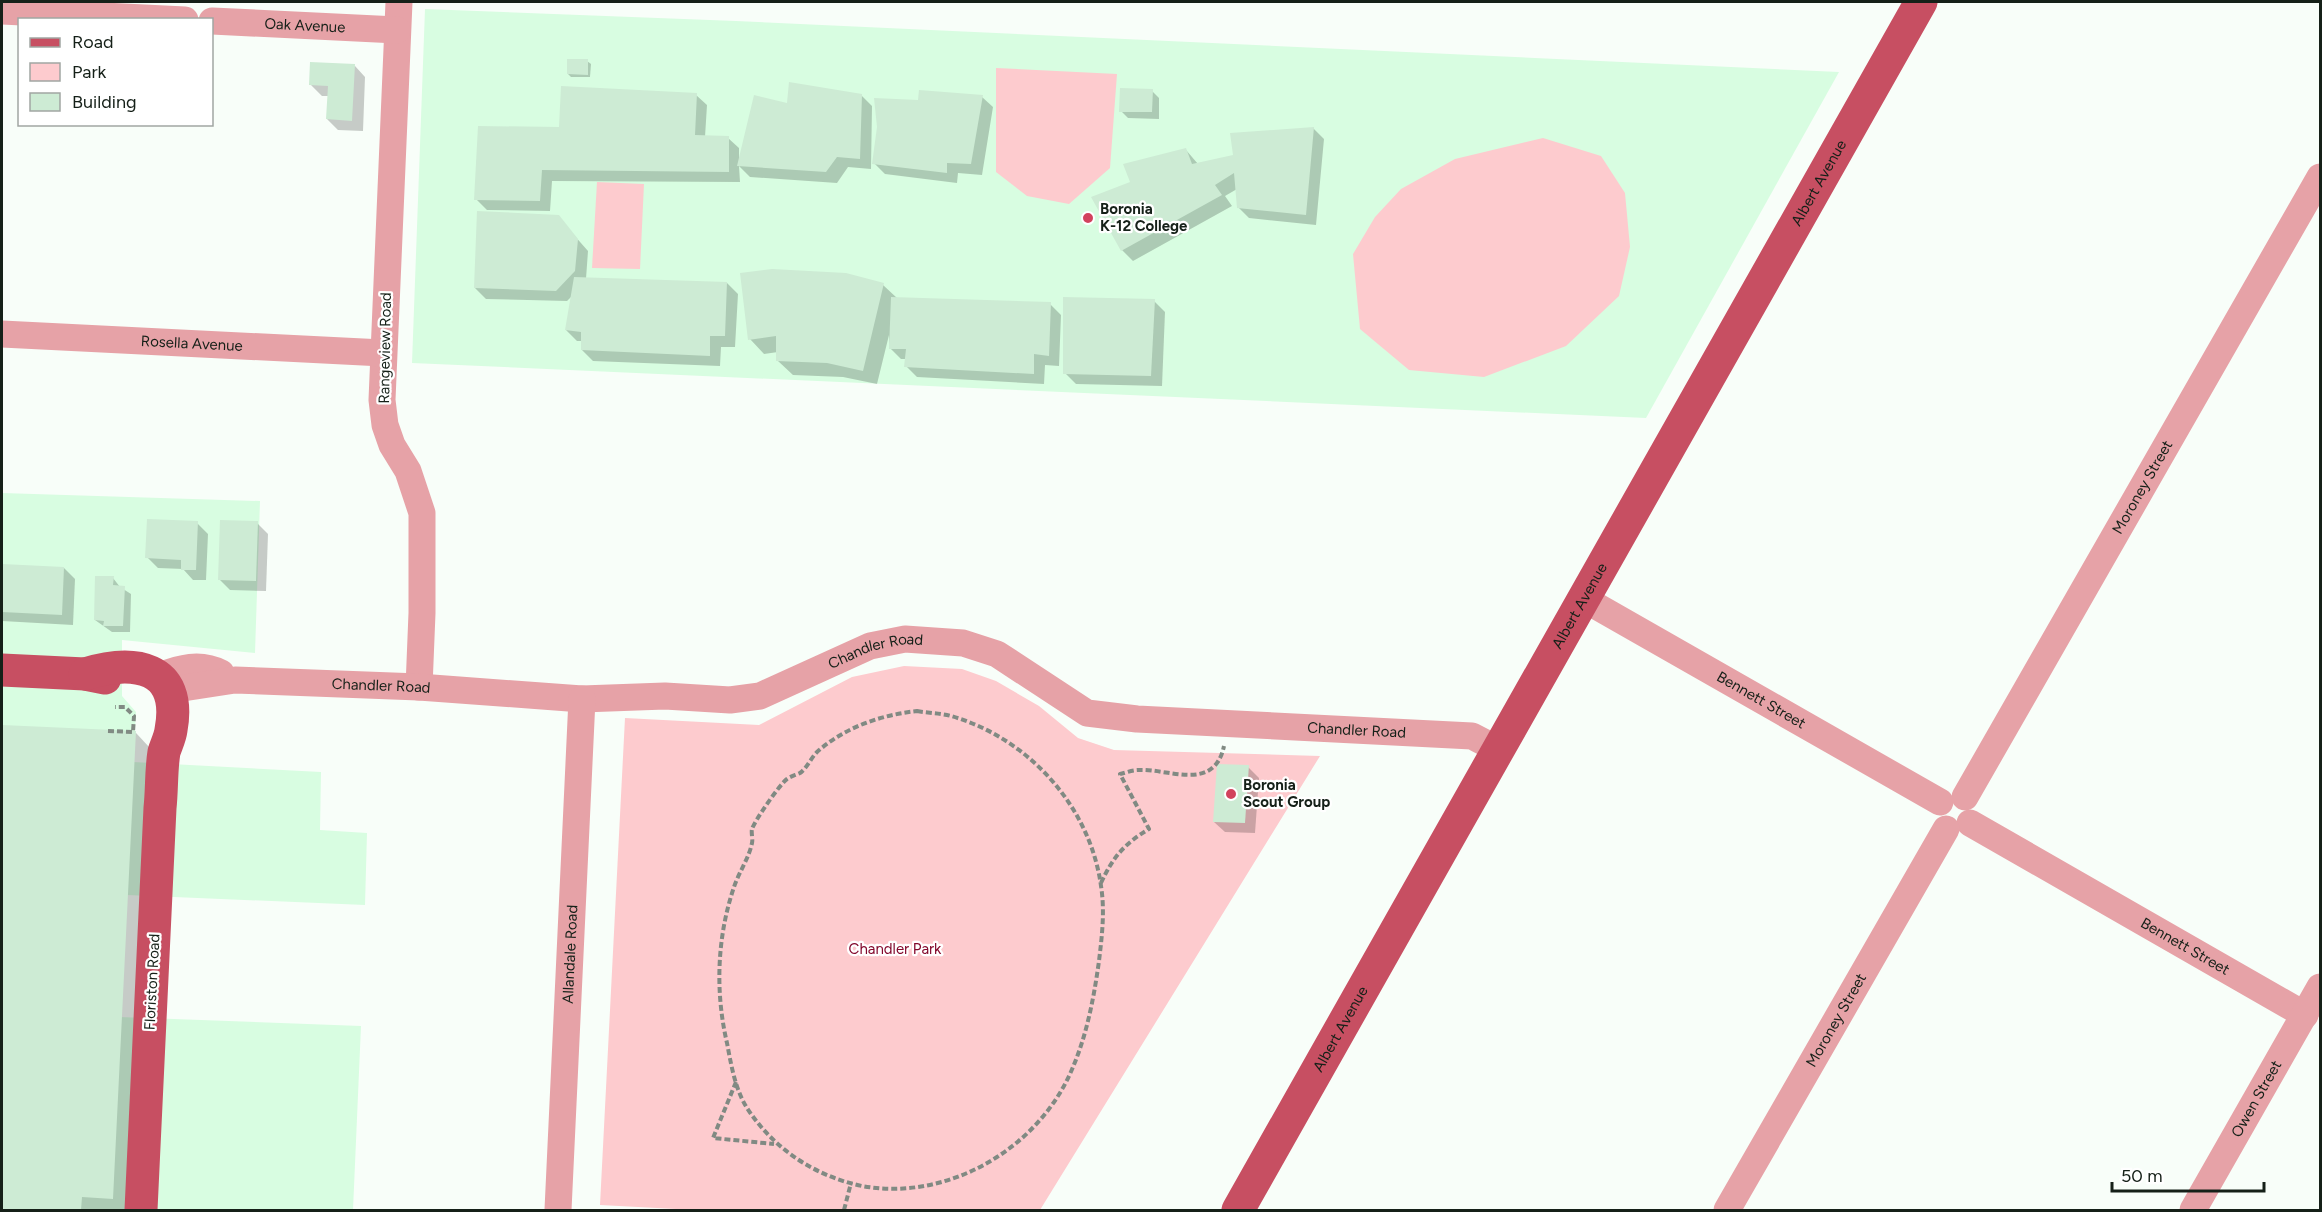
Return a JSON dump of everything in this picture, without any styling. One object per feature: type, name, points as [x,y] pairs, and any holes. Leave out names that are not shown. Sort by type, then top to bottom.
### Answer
[{"type":"main road","name":"Albert Avenue","points":[[1238,1210],[1921,2]]},
{"type":"main road","points":[[2,670],[85,674],[124,683],[158,686]]},
{"type":"main road","name":"Floriston Road","points":[[141,1210],[164,753],[156,729],[154,710],[158,686]]},
{"type":"street","name":"Rangeview Road","points":[[399,2],[384,353],[385,425],[392,444],[408,471],[422,513],[419,687]]},
{"type":"street","points":[[2,11],[144,18]]},
{"type":"street","name":"Oak Avenue","points":[[213,21],[397,30]]},
{"type":"street","name":"Moroney Street","points":[[1727,1210],[2320,177]]},
{"type":"street","name":"Rosella Avenue","points":[[2,334],[384,353]]},
{"type":"street","name":"Bennett Street","points":[[1584,599],[2304,1015]]},
{"type":"street","name":"Chandler Road","points":[[158,686],[177,669],[210,667],[235,680],[419,687],[582,699],[664,696],[730,700],[760,696],[870,646],[904,639],[963,643],[997,654],[1086,713],[1226,723],[1472,735],[1499,750]]},
{"type":"street","name":"Allandale Road","points":[[558,1210],[582,699]]},
{"type":"street","name":"Owen Street","points":[[2193,1210],[2320,987]]},
{"type":"path","points":[[108,731],[133,732],[134,716],[125,707],[115,707]]},
{"type":"path","points":[[917,711],[949,715],[983,728],[1015,746],[1052,780],[1070,802],[1090,844],[1101,884],[1104,913],[1095,990],[1072,1071],[1037,1122],[1001,1155],[958,1179],[899,1188],[877,1188],[851,1183],[809,1166],[775,1144],[741,1099],[736,1081],[719,994],[722,939],[734,887],[752,843],[752,830],[785,780],[802,772],[814,755],[842,735],[891,714],[917,711]]},
{"type":"path","points":[[1101,884],[1110,864],[1128,842],[1149,829],[1120,774],[1137,770],[1182,776],[1202,774],[1214,765],[1223,750],[1226,723]]},
{"type":"path","points":[[736,1081],[713,1138],[775,1144]]},
{"type":"path","points":[[844,1210],[851,1183]]},
{"type":"shaded area","name":"Boronia K-12 College","points":[[425,9],[736,21],[1839,72],[1646,418],[412,363]]},
{"type":"shaded area","points":[[2,493],[260,501],[255,653],[122,640],[122,696],[136,712],[133,762],[321,772],[320,830],[367,833],[365,905],[127,895],[119,1017],[361,1026],[353,1210],[2,1210]]},
{"type":"green space","points":[[996,68],[1117,74],[1110,168],[1069,204],[1027,196],[996,172]]},
{"type":"green space","points":[[1543,138],[1601,156],[1625,193],[1630,247],[1619,296],[1566,346],[1484,377],[1409,370],[1360,329],[1353,254],[1375,217],[1401,189],[1455,159]]},
{"type":"green space","points":[[597,182],[644,184],[640,269],[592,268]]},
{"type":"green space","name":"Chandler Park","points":[[904,666],[962,669],[996,681],[1039,706],[1078,738],[1114,750],[1320,756],[1040,1210],[695,1210],[600,1205],[625,718],[759,725],[852,677]]},
{"type":"building","points":[[567,59],[588,59],[588,75],[567,74]]},
{"type":"building","points":[[310,62],[355,64],[352,121],[326,119],[328,86],[309,85]]},
{"type":"building","points":[[789,82],[862,94],[860,159],[837,157],[826,172],[737,166],[754,95],[787,103]]},
{"type":"building","points":[[561,86],[697,93],[695,135],[729,136],[729,172],[542,170],[540,201],[474,200],[478,126],[559,127]]},
{"type":"building","points":[[1120,88],[1153,89],[1152,112],[1119,112]]},
{"type":"building","points":[[919,90],[983,95],[971,164],[947,163],[947,173],[872,164],[877,127],[874,98],[918,100]]},
{"type":"building","points":[[1314,127],[1306,215],[1237,208],[1234,173],[1215,185],[1222,195],[1121,251],[1091,197],[1130,182],[1123,164],[1186,148],[1192,164],[1233,155],[1230,133]]},
{"type":"building","points":[[477,211],[559,215],[578,239],[575,271],[556,291],[474,288]]},
{"type":"building","points":[[772,269],[846,273],[884,283],[863,371],[827,363],[776,361],[776,336],[748,340],[740,273]]},
{"type":"building","points":[[574,277],[727,282],[725,336],[710,336],[710,356],[581,350],[581,332],[565,330]]},
{"type":"building","points":[[891,297],[1051,302],[1049,356],[1034,354],[1034,374],[904,367],[906,349],[889,349]]},
{"type":"building","points":[[1063,297],[1155,299],[1151,376],[1063,374]]},
{"type":"building","points":[[147,519],[198,521],[196,570],[181,570],[181,560],[145,558]]},
{"type":"building","points":[[220,520],[258,521],[256,581],[218,580]]},
{"type":"building","points":[[2,564],[64,567],[62,615],[2,612]]},
{"type":"building","points":[[95,576],[114,576],[113,585],[125,586],[123,626],[103,626],[104,621],[94,620]]},
{"type":"building","points":[[2,725],[136,731],[113,1199],[82,1197],[81,1210],[2,1210]]},
{"type":"building","name":"Boronia Scout Group","points":[[1217,764],[1249,765],[1245,823],[1213,822]]},
{"type":"place","name":"Boronia K-12 College","points":[[1088,218]]},
{"type":"place","name":"Boronia Scout Group","points":[[1231,794]]}]
